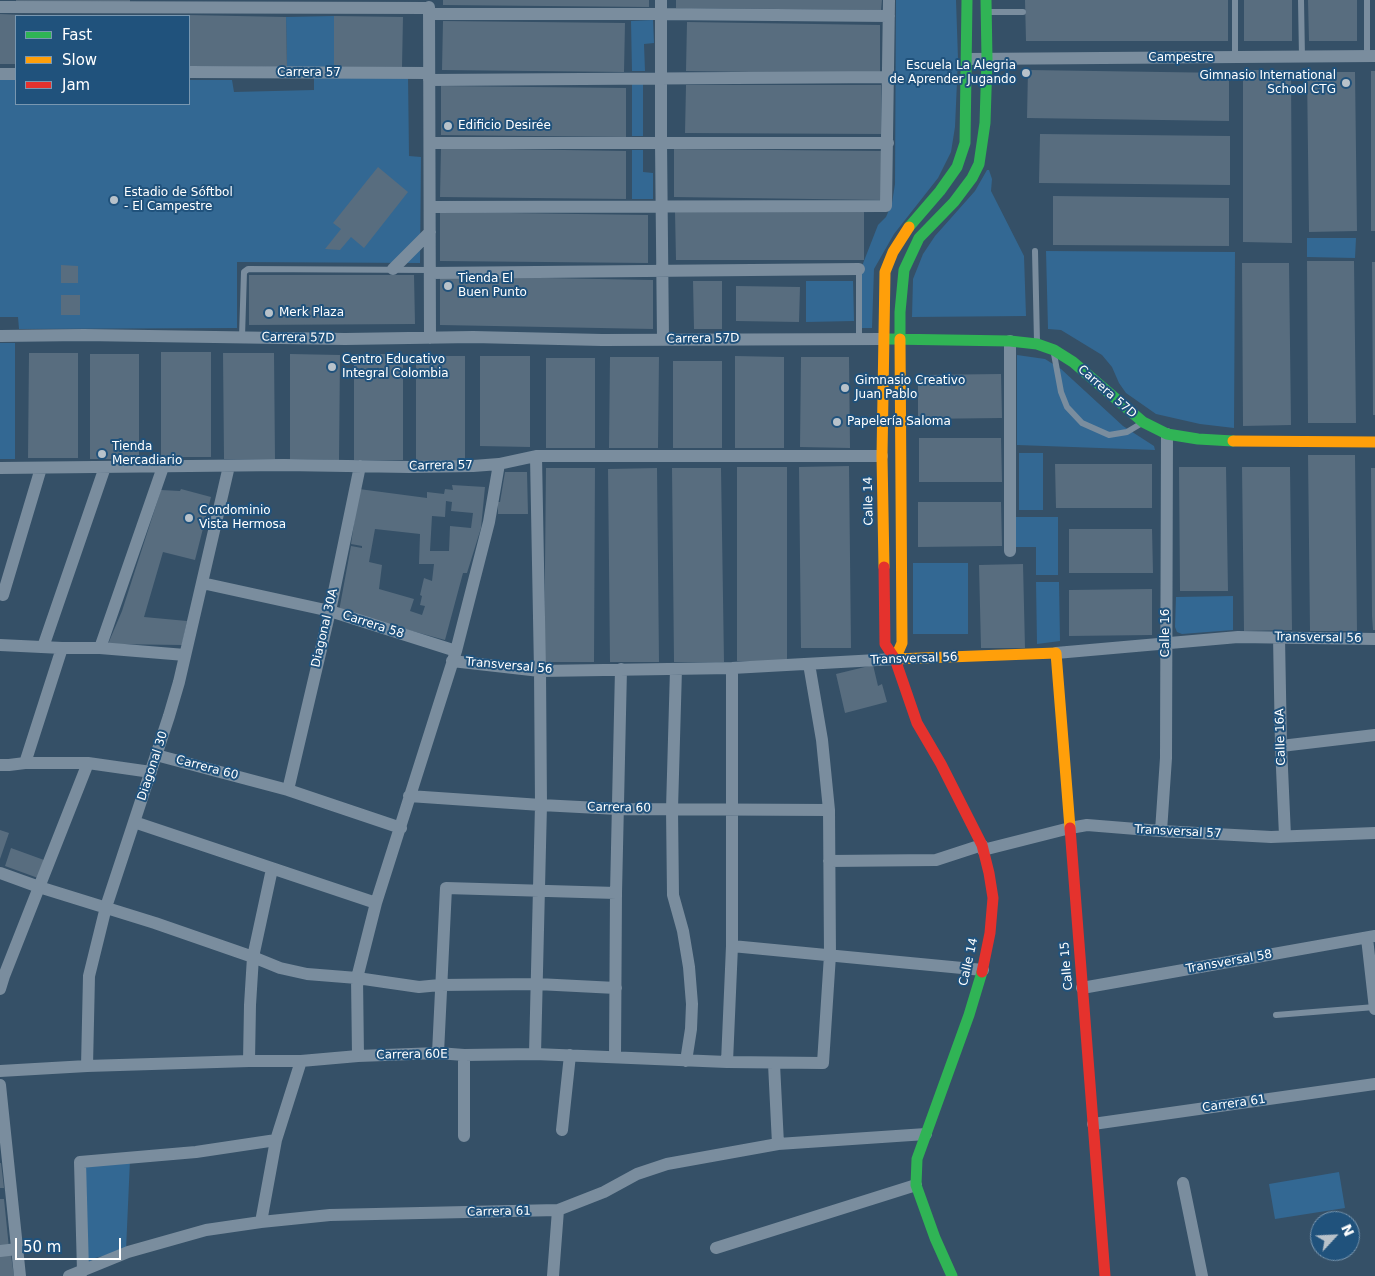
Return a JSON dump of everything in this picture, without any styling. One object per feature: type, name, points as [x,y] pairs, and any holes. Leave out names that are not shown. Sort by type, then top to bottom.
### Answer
[{"type":"street","points":[[662,0],[661,271],[663,340]]},
{"type":"street","points":[[430,207],[886,206],[889,0]]},
{"type":"street","points":[[883,339],[885,272],[893,252],[907,230],[940,191],[957,167],[965,142],[968,59],[967,0]]},
{"type":"street","points":[[894,659],[902,644],[900,312],[904,270],[919,238],[954,202],[972,178],[980,158],[985,123],[986,0]]},
{"type":"street","points":[[0,7],[167,8],[356,4],[661,14],[889,16]]},
{"type":"street","points":[[429,7],[430,338]]},
{"type":"street","name":"Campestre","points":[[968,59],[1371,56]]},
{"type":"street","name":"Carrera 57","points":[[190,72],[429,77],[888,77]]},
{"type":"street","points":[[0,74],[15,74]]},
{"type":"street","points":[[430,143],[888,143]]},
{"type":"street","points":[[940,191],[954,202]]},
{"type":"street","points":[[392,269],[430,232]]},
{"type":"street","points":[[430,271],[859,270]]},
{"type":"street","name":"Carrera 57D","points":[[0,336],[345,339],[1010,340],[1037,344],[1054,350],[1073,362],[1143,422],[1166,434],[1198,439],[1234,441],[1375,442]]},
{"type":"street","name":"Calle 14","points":[[883,339],[882,456],[885,644],[894,659],[917,723],[942,764],[983,847],[989,873],[993,907],[983,970],[969,1015],[917,1159],[916,1185],[935,1238],[952,1276]]},
{"type":"street","points":[[1010,340],[1010,551]]},
{"type":"street","name":"Calle 16","points":[[1161,831],[1166,758],[1166,434]]},
{"type":"street","points":[[535,1054],[541,805],[536,456]]},
{"type":"street","name":"Carrera 57","points":[[0,468],[419,467],[499,464],[536,456],[882,456]]},
{"type":"street","points":[[358,1056],[357,978],[376,903],[454,656],[489,522],[499,464]]},
{"type":"street","name":"Diagonal 30","points":[[87,1066],[89,976],[106,907],[169,716],[229,466]]},
{"type":"street","name":"Diagonal 30A","points":[[288,790],[330,611],[360,466]]},
{"type":"street","points":[[43,647],[105,467]]},
{"type":"street","points":[[3,595],[41,468]]},
{"type":"street","points":[[100,648],[163,468]]},
{"type":"street","name":"Carrera 58","points":[[202,582],[330,611],[454,656]]},
{"type":"street","name":"Transversal 56","points":[[454,656],[540,671],[732,668],[1056,653],[1238,637],[1375,639]]},
{"type":"street","name":"Calle 16A","points":[[1278,637],[1285,836]]},
{"type":"street","points":[[0,645],[100,648],[185,654]]},
{"type":"street","points":[[25,762],[62,648]]},
{"type":"street","name":"Calle 15","points":[[1056,653],[1105,1276]]},
{"type":"street","points":[[808,664],[822,740],[829,810],[830,955]]},
{"type":"street","points":[[727,1062],[732,946],[732,668]]},
{"type":"street","points":[[615,1057],[616,893],[622,669]]},
{"type":"street","points":[[676,669],[672,809],[673,895],[683,931],[689,967],[692,1004],[691,1030],[686,1061]]},
{"type":"street","points":[[1281,746],[1375,735]]},
{"type":"street","name":"Carrera 60","points":[[156,755],[288,790],[401,828]]},
{"type":"street","points":[[0,765],[9,766],[25,762],[88,764],[151,772]]},
{"type":"street","points":[[0,989],[88,764]]},
{"type":"street","name":"Carrera 60","points":[[410,796],[618,808],[829,810]]},
{"type":"street","points":[[134,822],[376,903]]},
{"type":"street","name":"Transversal 57","points":[[829,861],[936,860],[983,847],[1070,828],[1096,825],[1161,831],[1285,836],[1375,833]]},
{"type":"street","points":[[249,1061],[252,957],[272,869]]},
{"type":"street","points":[[0,874],[106,907],[280,968],[307,974],[357,978],[419,987],[537,984],[616,988]]},
{"type":"street","points":[[438,1054],[446,888],[616,893]]},
{"type":"street","points":[[1371,937],[1375,1008]]},
{"type":"street","name":"Transversal 58","points":[[1082,988],[1371,937]]},
{"type":"street","points":[[732,946],[983,970]]},
{"type":"street","name":"Carrera 60E","points":[[0,1071],[87,1066],[301,1061],[358,1056],[438,1054],[535,1054],[774,1064],[823,1063],[830,955]]},
{"type":"street","points":[[464,1055],[464,1136]]},
{"type":"street","points":[[562,1130],[570,1055]]},
{"type":"street","points":[[261,1222],[276,1140],[301,1061]]},
{"type":"street","points":[[774,1064],[778,1144]]},
{"type":"street","name":"Carrera 61","points":[[1093,1124],[1375,1084]]},
{"type":"street","points":[[0,1085],[6,1193],[17,1249],[20,1276]]},
{"type":"street","name":"Carrera 61","points":[[69,1276],[128,1252],[206,1230],[330,1215],[558,1210],[604,1192],[637,1174],[667,1164],[778,1144],[926,1134]]},
{"type":"street","points":[[83,1270],[80,1162],[196,1152],[276,1140]]},
{"type":"street","points":[[1183,1183],[1202,1276]]},
{"type":"street","points":[[716,1248],[916,1185]]},
{"type":"street","points":[[553,1276],[558,1210]]},
{"type":"street","points":[[0,1251],[17,1249]]},
{"type":"lane","points":[[1235,0],[1235,57]]},
{"type":"lane","points":[[1301,0],[1302,57]]},
{"type":"lane","points":[[1367,0],[1371,56]]},
{"type":"lane","points":[[986,12],[1023,12]]},
{"type":"lane","points":[[1035,251],[1037,344]]},
{"type":"lane","points":[[242,337],[244,272],[248,269],[392,269],[430,271]]},
{"type":"lane","points":[[859,270],[859,339]]},
{"type":"lane","points":[[1054,350],[1061,392],[1067,407],[1082,423],[1109,435],[1127,432],[1143,422]]},
{"type":"lane","points":[[1276,1016],[1375,1008]]},
{"type":"shaded area","points":[[896,0],[956,0],[958,59],[955,127],[951,152],[938,178],[894,234],[874,269],[872,328],[862,328],[862,266],[878,225],[886,217],[892,203],[895,184]]},
{"type":"shaded area","points":[[334,16],[334,67],[287,67],[286,17]]},
{"type":"shaded area","points":[[653,20],[654,43],[644,44],[645,71],[632,71],[631,21]]},
{"type":"shaded area","points":[[408,75],[409,156],[421,157],[420,263],[237,262],[237,328],[19,329],[18,317],[0,317],[0,79],[15,79],[15,105],[190,105],[190,80],[232,80],[234,92],[314,90],[314,77]]},
{"type":"shaded area","points":[[632,83],[643,83],[643,136],[632,136]]},
{"type":"shaded area","points":[[632,150],[643,150],[643,172],[653,173],[653,199],[632,199]]},
{"type":"shaded area","points":[[987,170],[989,170],[992,179],[991,191],[1024,256],[1026,316],[912,317],[913,279],[923,254],[935,236],[975,191]]},
{"type":"shaded area","points":[[1307,238],[1356,238],[1355,258],[1307,257]]},
{"type":"shaded area","points":[[1046,251],[1235,252],[1234,428],[1200,424],[1156,414],[1126,393],[1112,367],[1102,355],[1061,330],[1048,329]]},
{"type":"shaded area","points":[[806,281],[853,281],[854,321],[806,322]]},
{"type":"shaded area","points":[[0,343],[15,343],[15,459],[0,459]]},
{"type":"shaded area","points":[[1017,355],[1045,359],[1061,369],[1123,426],[1154,446],[1155,450],[1017,445]]},
{"type":"shaded area","points":[[1019,453],[1043,453],[1043,510],[1019,510]]},
{"type":"shaded area","points":[[1012,517],[1058,517],[1058,575],[1036,575],[1036,547],[1012,547]]},
{"type":"shaded area","points":[[913,563],[968,563],[968,634],[913,634]]},
{"type":"shaded area","points":[[1036,582],[1059,582],[1060,641],[1037,644]]},
{"type":"shaded area","points":[[1233,596],[1233,630],[1182,634],[1177,632],[1175,627],[1176,597]]},
{"type":"shaded area","points":[[130,1160],[126,1250],[95,1258],[84,1266],[82,1165]]},
{"type":"shaded area","points":[[1339,1172],[1345,1208],[1310,1211],[1310,1214],[1275,1219],[1269,1184]]},
{"type":"building","points":[[16,0],[130,0],[130,2],[16,2]]},
{"type":"building","points":[[443,0],[649,0],[649,7],[443,5]]},
{"type":"building","points":[[676,0],[882,0],[881,10],[676,8]]},
{"type":"building","points":[[1025,0],[1228,0],[1228,41],[1026,41]]},
{"type":"building","points":[[1244,0],[1292,0],[1292,41],[1244,41]]},
{"type":"building","points":[[1308,0],[1357,0],[1357,41],[1309,41]]},
{"type":"building","points":[[0,14],[23,15],[15,15],[15,64],[0,64]]},
{"type":"building","points":[[190,15],[286,17],[287,67],[190,66]]},
{"type":"building","points":[[334,16],[403,17],[402,67],[334,67]]},
{"type":"building","points":[[443,21],[625,23],[624,72],[442,70]]},
{"type":"building","points":[[687,22],[880,25],[880,74],[686,71]]},
{"type":"building","points":[[1028,70],[1229,73],[1229,121],[1027,118]]},
{"type":"building","points":[[1243,70],[1291,70],[1292,243],[1243,242]]},
{"type":"building","points":[[1371,71],[1375,71],[1375,231],[1371,231]]},
{"type":"building","points":[[1307,72],[1355,72],[1357,231],[1309,232]]},
{"type":"building","points":[[686,85],[881,85],[881,134],[685,133]]},
{"type":"building","points":[[441,86],[626,88],[626,137],[441,135]]},
{"type":"building","points":[[1040,134],[1230,136],[1230,185],[1039,183]]},
{"type":"building","points":[[441,148],[626,151],[626,199],[440,197]]},
{"type":"building","points":[[674,149],[881,151],[881,200],[674,197]]},
{"type":"building","points":[[378,167],[408,192],[364,248],[351,237],[340,250],[325,249],[341,229],[333,223]]},
{"type":"building","points":[[1053,196],[1229,198],[1229,246],[1053,245]]},
{"type":"building","points":[[440,212],[648,215],[648,263],[440,261]]},
{"type":"building","points":[[675,212],[864,212],[864,260],[676,260]]},
{"type":"building","points":[[1307,261],[1354,261],[1356,423],[1308,423]]},
{"type":"building","points":[[1372,262],[1375,262],[1375,415],[1373,415]]},
{"type":"building","points":[[1242,263],[1289,263],[1291,425],[1243,426]]},
{"type":"building","points":[[61,265],[78,266],[78,283],[61,283]]},
{"type":"building","points":[[249,275],[414,275],[415,324],[249,325]]},
{"type":"building","points":[[440,276],[653,280],[653,329],[440,325]]},
{"type":"building","points":[[693,281],[722,281],[722,329],[694,329]]},
{"type":"building","points":[[736,286],[800,287],[799,322],[736,321]]},
{"type":"building","points":[[61,295],[80,295],[80,315],[61,315]]},
{"type":"building","points":[[161,352],[211,352],[211,457],[161,457]]},
{"type":"building","points":[[29,353],[78,353],[78,458],[28,458]]},
{"type":"building","points":[[223,353],[274,353],[275,459],[224,459]]},
{"type":"building","points":[[90,354],[139,354],[139,459],[90,459]]},
{"type":"building","points":[[290,354],[340,355],[339,460],[290,459]]},
{"type":"building","points":[[354,354],[403,354],[403,460],[354,460]]},
{"type":"building","points":[[416,356],[465,356],[465,461],[416,461]]},
{"type":"building","points":[[480,356],[530,356],[530,447],[480,446]]},
{"type":"building","points":[[735,356],[784,357],[784,448],[735,448]]},
{"type":"building","points":[[610,357],[659,357],[658,448],[609,448]]},
{"type":"building","points":[[801,357],[849,357],[850,448],[800,447]]},
{"type":"building","points":[[546,358],[595,358],[595,448],[546,448]]},
{"type":"building","points":[[673,361],[722,361],[722,448],[673,448]]},
{"type":"building","points":[[1001,374],[1002,418],[918,419],[918,375]]},
{"type":"building","points":[[919,438],[1001,438],[1002,482],[919,482]]},
{"type":"building","points":[[1308,455],[1355,455],[1357,631],[1310,631]]},
{"type":"building","points":[[1055,464],[1152,464],[1152,508],[1056,508]]},
{"type":"building","points":[[849,466],[851,648],[801,648],[799,467]]},
{"type":"building","points":[[737,467],[787,467],[787,661],[737,661]]},
{"type":"building","points":[[1179,467],[1226,467],[1228,591],[1180,591]]},
{"type":"building","points":[[1242,467],[1290,467],[1292,630],[1244,631]]},
{"type":"building","points":[[546,468],[595,468],[594,662],[544,662]]},
{"type":"building","points":[[657,468],[659,662],[610,662],[608,469]]},
{"type":"building","points":[[672,468],[721,468],[724,662],[674,662]]},
{"type":"building","points":[[1371,468],[1375,468],[1375,630],[1373,630],[1372,616]]},
{"type":"building","points":[[505,472],[527,472],[528,514],[498,514],[498,502],[500,502]]},
{"type":"building","points":[[452,485],[485,487],[481,528],[467,573],[463,573],[445,640],[339,611],[351,546],[362,548],[362,546],[351,544],[359,489],[427,498],[427,492],[444,494],[445,489],[453,490]],"holes":[[[446,501],[452,502],[451,511],[473,513],[471,528],[450,526],[449,551],[430,551],[432,516],[445,517]],[[375,529],[420,534],[419,564],[434,564],[432,581],[424,578],[420,595],[422,596],[420,605],[425,606],[422,615],[410,611],[414,599],[379,589],[382,565],[369,562]]]},
{"type":"building","points":[[181,489],[211,497],[195,560],[163,552],[144,617],[187,621],[182,645],[108,644],[122,611],[161,490],[180,491]]},
{"type":"building","points":[[918,502],[1001,502],[1002,546],[918,547]]},
{"type":"building","points":[[1069,529],[1152,529],[1153,573],[1069,573]]},
{"type":"building","points":[[1023,564],[1025,648],[981,648],[979,565]]},
{"type":"building","points":[[1152,589],[1152,635],[1069,636],[1069,590]]},
{"type":"building","points":[[873,665],[878,686],[882,684],[887,702],[845,713],[836,674]]},
{"type":"building","points":[[0,830],[9,833],[0,859]]},
{"type":"building","points":[[11,848],[44,860],[38,878],[5,866]]},
{"type":"building","points":[[1,1163],[4,1188],[0,1188]]},
{"type":"building","points":[[0,1199],[4,1199],[9,1248],[0,1248]]},
{"type":"building","points":[[11,1255],[14,1276],[0,1276],[0,1256]]},
{"type":"traffic: fast","points":[[909,227],[940,191],[957,167],[965,143],[967,0]]},
{"type":"traffic: fast","points":[[900,339],[900,312],[904,270],[919,238],[954,202],[972,178],[979,164],[985,123],[986,0]]},
{"type":"traffic: fast","points":[[889,339],[1010,341],[1037,344],[1054,350],[1073,362],[1143,422],[1167,434],[1198,439],[1233,441]]},
{"type":"traffic: fast","points":[[952,1276],[935,1238],[916,1185],[917,1159],[969,1015],[982,972]]},
{"type":"traffic: slow","points":[[884,567],[882,456],[885,272],[893,252],[909,227]]},
{"type":"traffic: slow","points":[[895,659],[902,643],[900,339]]},
{"type":"traffic: slow","points":[[1233,441],[1375,442]]},
{"type":"traffic: slow","points":[[895,659],[1056,653],[1070,828]]},
{"type":"traffic: jam","points":[[884,567],[885,644],[895,659],[917,723],[941,764],[982,845],[989,873],[993,898],[990,933],[982,972]]},
{"type":"traffic: jam","points":[[1070,828],[1105,1276]]},
{"type":"place","name":"Escuela La Alegria de Aprender Jugando","points":[[1026,73]]},
{"type":"place","name":"Gimnasio International School CTG","points":[[1346,83]]},
{"type":"place","name":"Edificio Desirée","points":[[448,126]]},
{"type":"place","name":"Estadio de Sóftbol - El Campestre","points":[[114,200]]},
{"type":"place","name":"Tienda El Buen Punto","points":[[448,286]]},
{"type":"place","name":"Merk Plaza","points":[[269,313]]},
{"type":"place","name":"Centro Educativo Integral Colombia","points":[[332,367]]},
{"type":"place","name":"Gimnasio Creativo Juan Pablo","points":[[845,388]]},
{"type":"place","name":"Papelería Saloma","points":[[837,422]]},
{"type":"place","name":"Tienda Mercadiario","points":[[102,454]]},
{"type":"place","name":"Condominio Vista Hermosa","points":[[189,518]]}]
